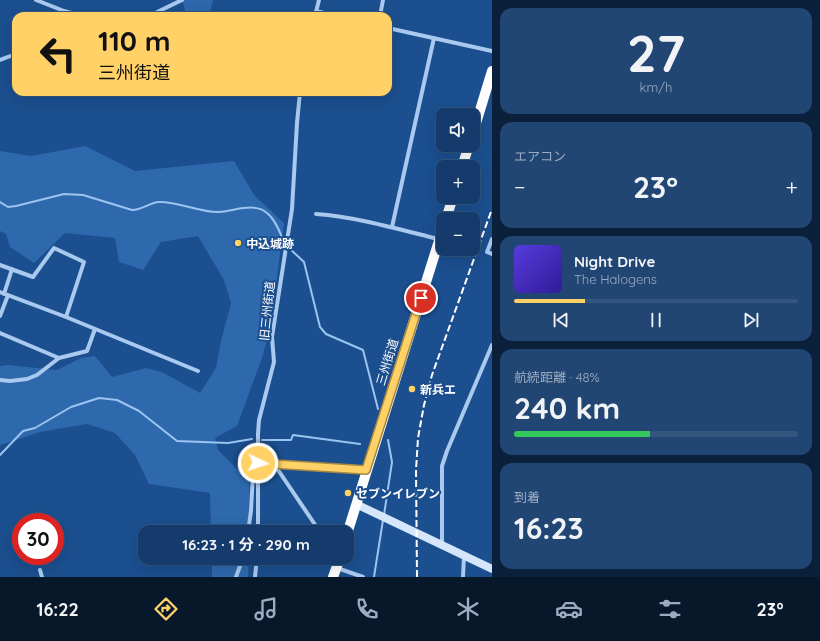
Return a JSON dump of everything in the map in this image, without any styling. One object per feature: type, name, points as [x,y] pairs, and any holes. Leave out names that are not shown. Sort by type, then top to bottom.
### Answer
[{"type":"highway","points":[[480,110],[492,71]]},
{"type":"highway","name":"三州街道","points":[[350,525],[366,470],[436,255]]},
{"type":"street","points":[[36,0],[68,12]]},
{"type":"street","points":[[157,12],[182,0]]},
{"type":"street","points":[[316,12],[319,0]]},
{"type":"street","points":[[381,12],[383,0]]},
{"type":"street","points":[[392,29],[492,51]]},
{"type":"street","points":[[392,227],[434,38]]},
{"type":"street","points":[[0,60],[12,56]]},
{"type":"street","name":"旧三州街道","points":[[258,525],[259,420],[274,362],[272,337],[292,209],[299,96]]},
{"type":"street","points":[[316,214],[337,216],[392,227],[436,239]]},
{"type":"street","points":[[492,239],[487,252],[492,254]]},
{"type":"street","points":[[0,265],[33,277],[54,248],[84,262],[66,317]]},
{"type":"street","points":[[0,316],[4,294],[12,269]]},
{"type":"street","points":[[4,294],[66,317],[198,371]]},
{"type":"street","points":[[0,380],[10,381],[27,379],[37,375],[59,358],[87,351],[95,329]]},
{"type":"street","points":[[0,333],[59,358]]},
{"type":"street","points":[[442,545],[442,466],[492,345]]},
{"type":"street","points":[[249,525],[253,473],[258,463],[366,470]]},
{"type":"street","points":[[274,464],[315,525]]},
{"type":"street","points":[[356,504],[492,569]]},
{"type":"street","points":[[463,577],[464,556]]},
{"type":"street","points":[[236,577],[240,565]]},
{"type":"street","points":[[255,577],[256,565]]},
{"type":"street","points":[[339,565],[363,577]]},
{"type":"street","points":[[40,570],[42,577]]},
{"type":"shaded area","points":[[182,0],[213,0],[210,12],[186,12]]},
{"type":"shaded area","points":[[85,146],[135,171],[234,161],[254,195],[284,223],[271,323],[263,355],[237,426],[215,438],[218,450],[249,481],[250,525],[211,525],[210,493],[149,484],[135,455],[115,433],[87,424],[40,432],[0,445],[0,366],[8,365],[57,370],[81,358],[95,356],[112,377],[146,368],[162,372],[200,393],[216,368],[231,303],[224,280],[198,236],[161,242],[143,270],[119,262],[115,238],[65,233],[34,263],[10,247],[6,234],[0,231],[0,151],[31,156]]},
{"type":"shaded area","points":[[212,565],[249,565],[248,577],[212,577]]},
{"type":"waterway","points":[[0,202],[8,207],[64,194],[83,195],[132,210],[158,202],[173,203],[212,212],[257,208],[267,213],[273,219],[284,242]]},
{"type":"waterway","points":[[289,248],[304,262],[320,327],[326,334],[363,350],[378,409]]},
{"type":"waterway","points":[[0,455],[23,431],[35,428],[71,407],[99,398],[117,400],[139,411],[177,441],[228,443],[252,439]]},
{"type":"waterway","points":[[262,440],[291,440],[293,435],[360,444]]},
{"type":"waterway","points":[[384,515],[392,462],[388,440]]},
{"type":"waterway","points":[[374,577],[383,520]]},
{"type":"railway","points":[[417,577],[416,470],[418,438],[424,405],[432,375],[492,209]]},
{"type":"place","name":"中込城跡","points":[[238,243]]},
{"type":"place","name":"新兵エ","points":[[412,389]]},
{"type":"place","name":"セブンイレブン","points":[[348,493]]},
{"type":"route","points":[[258,463],[366,470],[421,298]]}]
